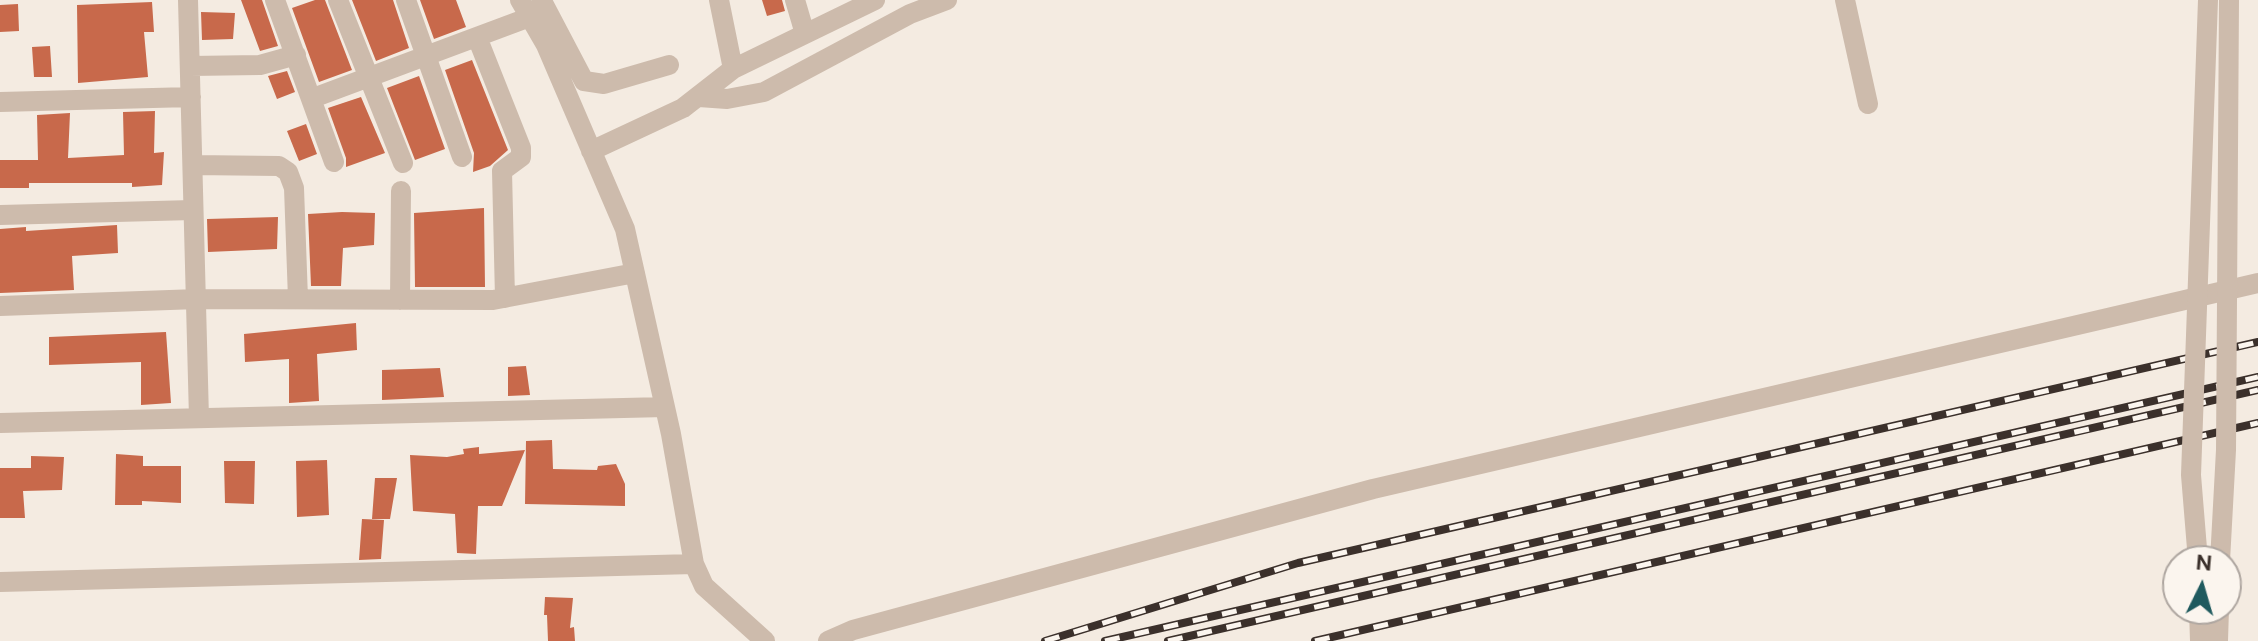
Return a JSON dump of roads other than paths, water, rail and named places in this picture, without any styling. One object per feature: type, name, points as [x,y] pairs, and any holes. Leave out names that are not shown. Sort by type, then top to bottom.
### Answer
[{"type":"street","points":[[188,0],[199,418]]},
{"type":"street","points":[[275,0],[334,162]]},
{"type":"street","points":[[338,0],[403,163]]},
{"type":"street","points":[[406,0],[462,157]]},
{"type":"street","points":[[719,0],[733,69]]},
{"type":"street","points":[[795,0],[805,34]]},
{"type":"street","points":[[591,151],[645,128],[699,97],[733,69],[805,34],[849,7],[875,0]]},
{"type":"street","points":[[699,97],[727,99],[764,92],[898,20],[947,0]]},
{"type":"street","points":[[1845,0],[1868,104]]},
{"type":"street","points":[[2197,545],[2191,475],[2208,0]]},
{"type":"street","points":[[2221,545],[2227,434],[2229,0]]},
{"type":"street","points":[[313,98],[477,37],[532,5]]},
{"type":"street","points":[[532,5],[584,81],[604,84],[669,65]]},
{"type":"street","points":[[532,5],[546,45],[625,229],[665,407],[694,564],[704,586],[765,641]]},
{"type":"street","points":[[477,37],[521,148],[521,157],[507,164],[502,171],[505,298]]},
{"type":"street","points":[[190,66],[260,65],[296,55]]},
{"type":"street","points":[[0,102],[191,97]]},
{"type":"street","points":[[193,165],[279,166],[288,172],[294,188],[298,299]]},
{"type":"street","points":[[400,300],[401,191]]},
{"type":"street","points":[[0,215],[193,210]]},
{"type":"street","points":[[0,306],[198,299],[505,298],[635,273]]},
{"type":"street","points":[[828,641],[853,630],[1373,489],[2258,283]]},
{"type":"street","points":[[0,423],[665,407]]},
{"type":"street","points":[[0,582],[694,564]]},
{"type":"railway","points":[[1045,641],[1298,563],[2258,342]]},
{"type":"railway","points":[[1105,641],[2258,377]]},
{"type":"railway","points":[[1168,641],[2258,390]]},
{"type":"railway","points":[[1315,641],[2258,423]]}]
